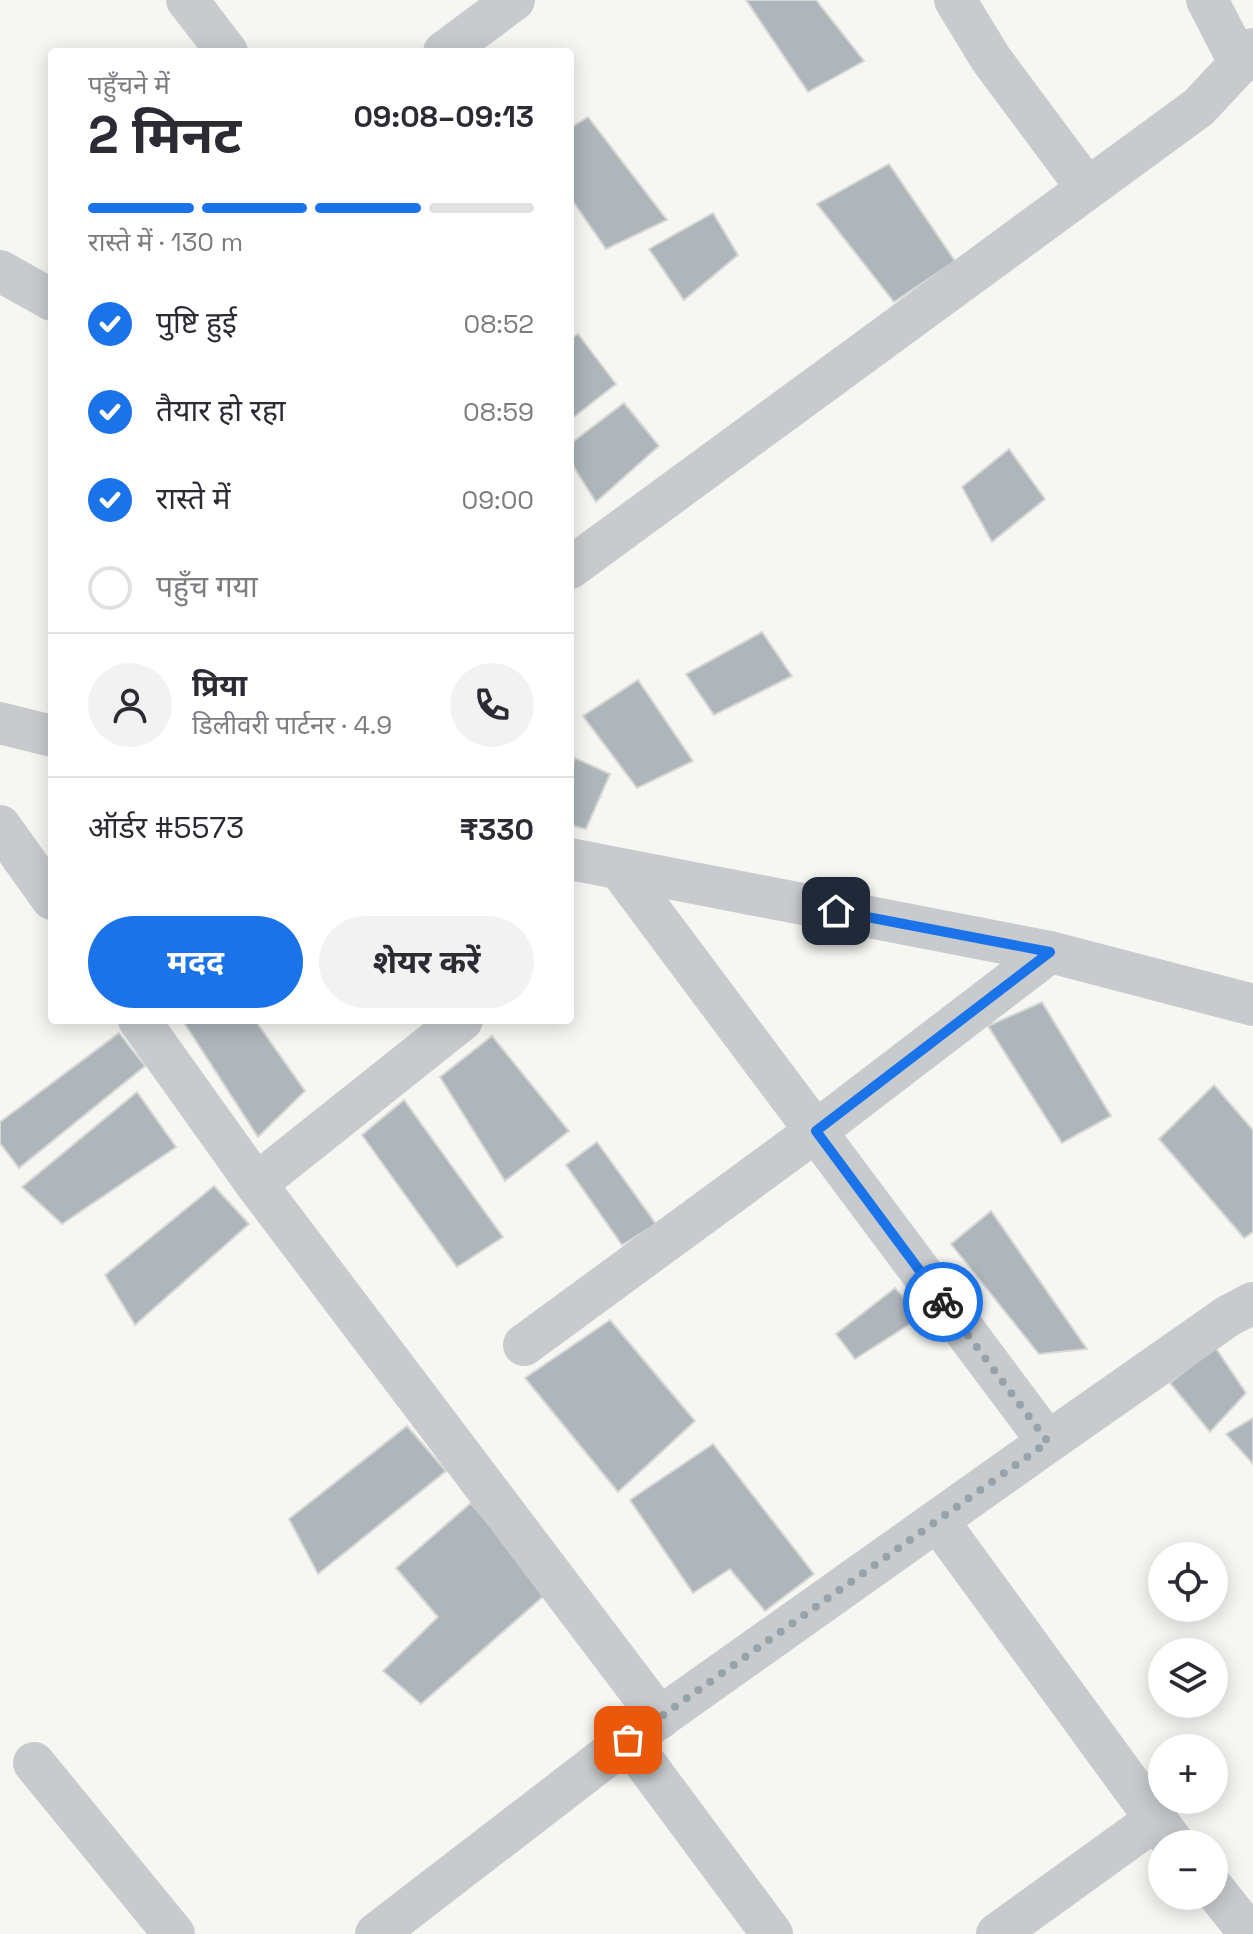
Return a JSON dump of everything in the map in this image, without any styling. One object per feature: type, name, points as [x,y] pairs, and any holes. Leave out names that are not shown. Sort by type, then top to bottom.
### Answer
[{"type":"street","points":[[187,0],[224,48]]},
{"type":"street","points":[[449,48],[514,0]]},
{"type":"street","points":[[955,0],[991,59],[1087,188]]},
{"type":"street","points":[[576,550],[1199,107],[1247,56],[1207,0]]},
{"type":"street","points":[[0,271],[48,298]]},
{"type":"street","points":[[0,723],[48,735]]},
{"type":"street","points":[[0,826],[48,893]]},
{"type":"street","points":[[574,860],[1050,952],[1253,1005]]},
{"type":"street","points":[[621,871],[1048,1442]]},
{"type":"street","points":[[524,1345],[816,1131],[1050,952]]},
{"type":"street","points":[[142,1024],[644,1729],[772,1934]]},
{"type":"street","points":[[256,1184],[457,1024]]},
{"type":"street","points":[[403,1926],[644,1729],[1228,1316],[1253,1303]]},
{"type":"street","points":[[938,1521],[1163,1830]]},
{"type":"street","points":[[34,1763],[174,1934]]},
{"type":"street","points":[[997,1934],[1148,1842]]},
{"type":"street","points":[[1228,1906],[1250,1934]]},
{"type":"building","points":[[746,0],[816,0],[864,61],[808,92]]},
{"type":"building","points":[[588,117],[667,220],[606,249],[574,203],[574,126]]},
{"type":"building","points":[[889,164],[955,261],[894,302],[817,204]]},
{"type":"building","points":[[713,213],[738,255],[684,300],[649,249]]},
{"type":"building","points":[[578,334],[616,384],[574,417],[574,336]]},
{"type":"building","points":[[624,403],[659,446],[596,502],[574,467],[574,441]]},
{"type":"building","points":[[1009,449],[1045,499],[992,542],[962,487]]},
{"type":"building","points":[[762,632],[792,676],[714,715],[686,674]]},
{"type":"building","points":[[638,680],[693,761],[637,788],[583,716]]},
{"type":"building","points":[[575,758],[610,774],[586,829],[574,826]]},
{"type":"building","points":[[1042,1002],[1111,1116],[1062,1143],[988,1026]]},
{"type":"building","points":[[185,1024],[258,1024],[305,1091],[258,1137]]},
{"type":"building","points":[[119,1033],[145,1066],[19,1168],[0,1143],[0,1122]]},
{"type":"building","points":[[492,1036],[569,1131],[505,1181],[440,1077]]},
{"type":"building","points":[[1214,1085],[1253,1130],[1253,1232],[1244,1238],[1159,1139]]},
{"type":"building","points":[[137,1092],[176,1147],[62,1224],[22,1187]]},
{"type":"building","points":[[404,1100],[503,1237],[457,1267],[362,1135]]},
{"type":"building","points":[[597,1142],[656,1224],[622,1245],[566,1165]]},
{"type":"building","points":[[214,1186],[249,1224],[135,1325],[105,1275]]},
{"type":"building","points":[[991,1211],[1087,1349],[1039,1354],[951,1244]]},
{"type":"building","points":[[895,1288],[921,1317],[855,1359],[836,1334]]},
{"type":"building","points":[[610,1320],[695,1421],[618,1492],[525,1378]]},
{"type":"building","points":[[1215,1347],[1246,1393],[1210,1432],[1170,1383]]},
{"type":"building","points":[[1253,1418],[1253,1464],[1226,1434]]},
{"type":"building","points":[[407,1426],[446,1471],[318,1574],[289,1519]]},
{"type":"building","points":[[713,1444],[814,1574],[765,1611],[730,1569],[693,1593],[630,1500]]},
{"type":"building","points":[[471,1503],[547,1593],[421,1704],[383,1671],[438,1617],[396,1568]]},
{"type":"way so far","points":[[628,1740],[1048,1442],[943,1302]]},
{"type":"route","points":[[836,911],[1050,952],[816,1131],[943,1302]]}]
